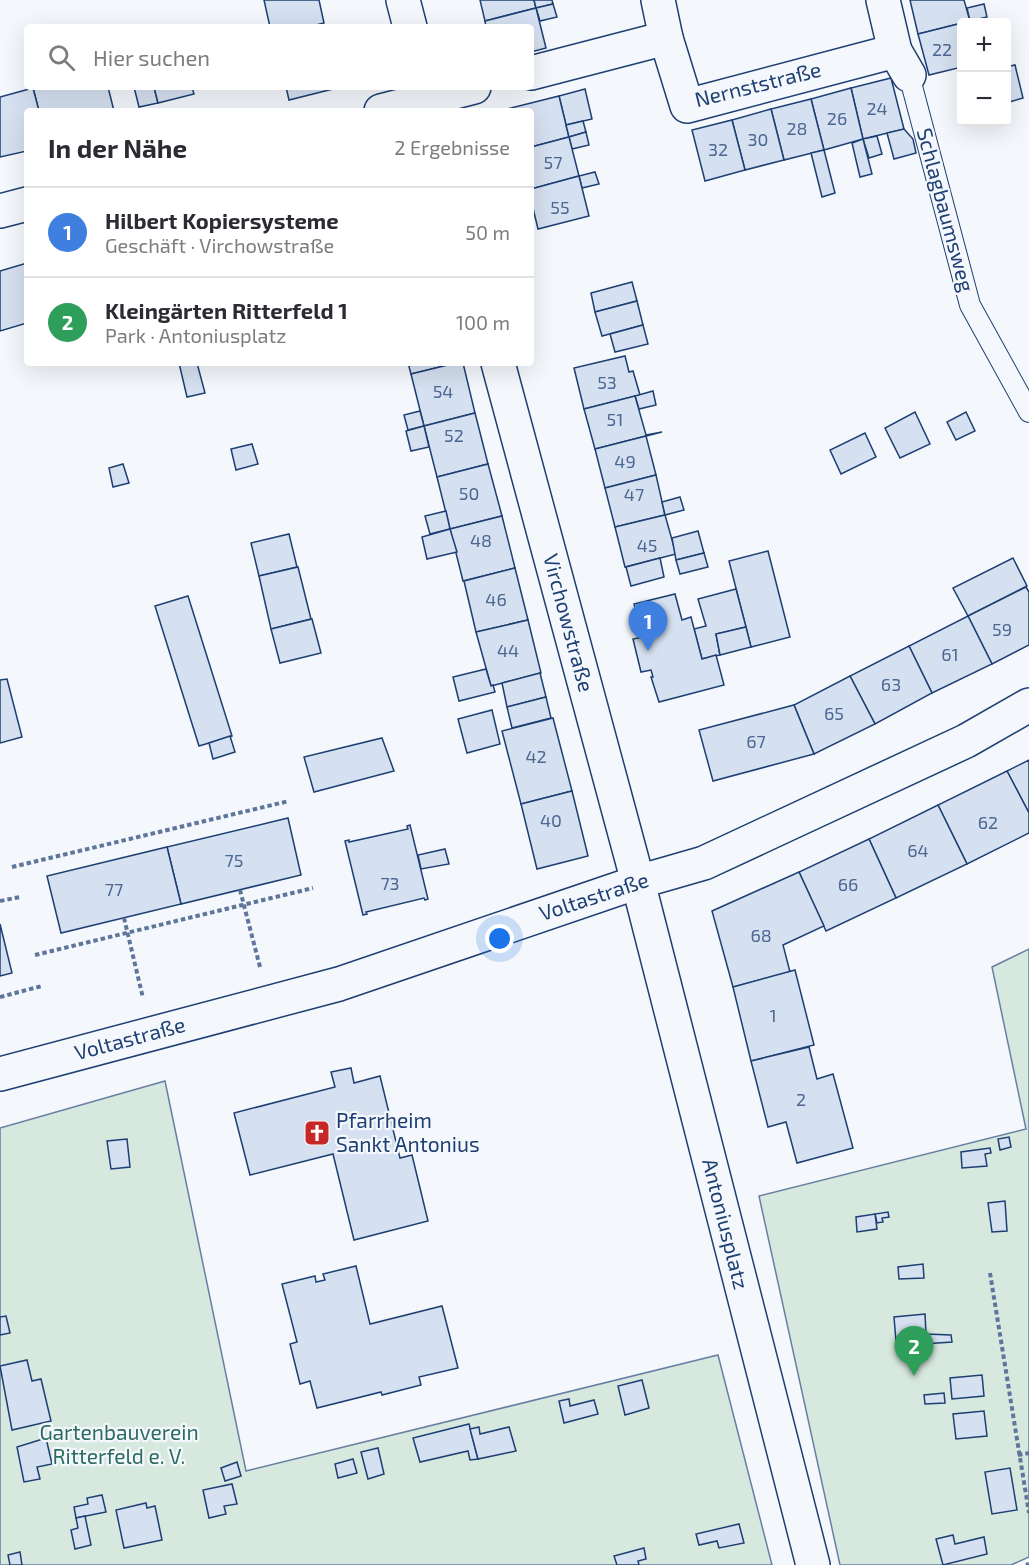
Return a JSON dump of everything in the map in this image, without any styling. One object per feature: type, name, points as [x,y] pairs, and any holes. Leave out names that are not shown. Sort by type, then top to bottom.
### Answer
[{"type":"street","points":[[403,0],[409,24]]},
{"type":"street","name":"Nernststraße","points":[[658,0],[666,38],[687,106],[902,63]]},
{"type":"street","name":"Schlagbaumsweg","points":[[883,0],[902,63]]},
{"type":"street","points":[[534,72],[666,38]]},
{"type":"street","points":[[392,108],[462,90]]},
{"type":"street","points":[[0,212],[24,205]]},
{"type":"street","name":"Virchowstraße","points":[[499,366],[638,882]]},
{"type":"street","name":"Voltastraße","points":[[0,1074],[339,984],[638,882],[704,863],[966,741],[1029,705]]},
{"type":"street","name":"Antoniusplatz","points":[[638,882],[813,1565]]},
{"type":"lane","name":"Schlagbaumsweg","points":[[902,63],[970,305],[1029,412]]},
{"type":"path","points":[[12,867],[290,801]]},
{"type":"path","points":[[35,956],[313,888]]},
{"type":"path","points":[[240,890],[269,1002]]},
{"type":"path","points":[[0,901],[20,897]]},
{"type":"path","points":[[124,918],[152,1034]]},
{"type":"path","points":[[0,997],[42,987]]},
{"type":"path","points":[[990,1273],[1029,1513]]},
{"type":"path","points":[[1018,1455],[1029,1453]]},
{"type":"green space","points":[[1029,949],[1029,1557],[1011,1565],[840,1565],[759,1196],[1026,1129],[992,967]]},
{"type":"green space","name":"Gartenbauverein Ritterfeld e. V.","points":[[165,1081],[246,1471],[718,1355],[772,1565],[0,1565],[0,1128]]},
{"type":"building","points":[[264,0],[319,0],[324,23],[269,24]]},
{"type":"building","points":[[480,0],[534,0],[536,8],[485,21]]},
{"type":"building","points":[[534,0],[552,0],[553,4],[536,8]]},
{"type":"building","points":[[910,0],[964,0],[969,18],[957,18],[957,24],[918,34]]},
{"type":"building","points":[[553,4],[557,17],[540,21],[536,8]]},
{"type":"building","points":[[984,4],[987,17],[969,18],[967,8]]},
{"type":"building","points":[[536,8],[546,48],[534,51],[534,24],[486,24],[485,21]]},
{"type":"building","points":[[957,24],[957,68],[929,75],[918,34]]},
{"type":"building","points":[[1015,65],[1023,98],[1011,102],[1011,72],[1011,66]]},
{"type":"building","points":[[891,78],[904,129],[863,139],[851,88]]},
{"type":"building","points":[[851,88],[863,139],[824,150],[811,99]]},
{"type":"building","points":[[585,89],[592,119],[566,125],[559,96]]},
{"type":"building","points":[[34,90],[109,90],[113,108],[38,108]]},
{"type":"building","points":[[34,90],[38,108],[24,108],[24,152],[0,157],[0,97]]},
{"type":"building","points":[[135,90],[155,90],[158,103],[139,107]]},
{"type":"building","points":[[155,90],[193,90],[194,94],[158,103]]},
{"type":"building","points":[[287,90],[329,90],[289,100]]},
{"type":"building","points":[[559,96],[569,137],[534,146],[534,108],[511,108]]},
{"type":"building","points":[[811,99],[824,150],[784,160],[771,109]]},
{"type":"building","points":[[771,109],[784,160],[745,170],[732,120]]},
{"type":"building","points":[[732,120],[745,170],[705,181],[692,130]]},
{"type":"building","points":[[583,121],[586,132],[569,137],[566,125]]},
{"type":"building","points":[[904,129],[913,139],[916,153],[894,159],[887,133]]},
{"type":"building","points":[[586,132],[589,145],[572,149],[569,137]]},
{"type":"building","points":[[877,136],[882,154],[869,158],[863,139]]},
{"type":"building","points":[[569,137],[579,176],[534,188],[534,146]]},
{"type":"building","points":[[863,139],[872,174],[860,177],[852,143]]},
{"type":"building","points":[[824,150],[835,193],[822,197],[811,153]]},
{"type":"building","points":[[595,172],[599,184],[582,188],[579,176]]},
{"type":"building","points":[[579,176],[589,216],[538,229],[534,212],[534,188]]},
{"type":"building","points":[[24,264],[24,324],[0,331],[0,271]]},
{"type":"building","points":[[632,282],[637,301],[595,312],[591,293]]},
{"type":"building","points":[[637,301],[643,325],[602,336],[595,312]]},
{"type":"building","points":[[643,325],[648,344],[615,352],[610,334]]},
{"type":"building","points":[[625,356],[629,372],[633,371],[640,395],[584,409],[574,368]]},
{"type":"building","points":[[180,366],[198,366],[205,393],[187,397]]},
{"type":"building","points":[[409,366],[444,366],[411,374]]},
{"type":"building","points":[[444,366],[464,366],[475,413],[424,426],[411,374]]},
{"type":"building","points":[[653,391],[656,405],[639,409],[635,396]]},
{"type":"building","points":[[635,396],[646,435],[662,432],[595,449],[584,409]]},
{"type":"building","points":[[420,411],[424,426],[408,430],[404,415]]},
{"type":"building","points":[[915,412],[930,444],[900,458],[885,428]]},
{"type":"building","points":[[966,412],[975,431],[956,440],[947,422]]},
{"type":"building","points":[[475,413],[488,464],[437,477],[424,426]]},
{"type":"building","points":[[424,426],[429,447],[411,451],[406,431]]},
{"type":"building","points":[[865,433],[876,457],[841,474],[830,450]]},
{"type":"building","points":[[646,436],[656,475],[605,488],[595,449]]},
{"type":"building","points":[[252,444],[258,464],[236,470],[231,449]]},
{"type":"building","points":[[123,464],[129,483],[113,487],[109,468]]},
{"type":"building","points":[[488,464],[502,516],[450,529],[437,477]]},
{"type":"building","points":[[656,475],[665,515],[615,527],[605,488]]},
{"type":"building","points":[[680,497],[684,510],[665,515],[662,502]]},
{"type":"building","points":[[446,511],[450,529],[430,534],[425,516]]},
{"type":"building","points":[[665,515],[676,554],[625,567],[615,527]]},
{"type":"building","points":[[502,516],[515,568],[463,581],[450,529]]},
{"type":"building","points":[[450,529],[457,552],[427,559],[422,537]]},
{"type":"building","points":[[698,531],[704,553],[676,560],[672,538]]},
{"type":"building","points":[[289,534],[297,567],[259,576],[251,543]]},
{"type":"building","points":[[768,551],[790,637],[751,647],[729,561]]},
{"type":"building","points":[[704,553],[708,567],[680,574],[676,560]]},
{"type":"building","points":[[660,558],[664,577],[631,586],[626,567]]},
{"type":"building","points":[[1013,558],[1027,586],[968,616],[953,588]]},
{"type":"building","points":[[298,567],[311,619],[271,629],[259,576]]},
{"type":"building","points":[[515,568],[528,620],[476,632],[464,581]]},
{"type":"building","points":[[1026,587],[1029,592],[1029,645],[992,664],[968,616]]},
{"type":"building","points":[[736,589],[746,627],[716,634],[720,655],[702,659],[694,629],[706,626],[698,599]]},
{"type":"building","points":[[675,594],[682,620],[691,617],[702,659],[716,655],[724,685],[659,702],[651,670],[641,672],[633,639],[643,637],[634,604]]},
{"type":"building","points":[[188,596],[232,736],[199,746],[155,606]]},
{"type":"building","points":[[968,616],[992,664],[932,693],[909,646]]},
{"type":"building","points":[[312,619],[321,653],[280,663],[271,629]]},
{"type":"building","points":[[528,620],[541,673],[491,686],[476,632]]},
{"type":"building","points":[[746,627],[751,647],[720,655],[716,634]]},
{"type":"building","points":[[909,646],[932,693],[875,724],[850,676]]},
{"type":"building","points":[[486,669],[495,692],[459,701],[453,677]]},
{"type":"building","points":[[540,673],[546,697],[507,707],[502,683]]},
{"type":"building","points":[[850,676],[875,724],[814,754],[794,705]]},
{"type":"building","points":[[7,679],[22,737],[0,743],[0,680]]},
{"type":"building","points":[[546,697],[551,718],[512,728],[507,707]]},
{"type":"building","points":[[794,705],[814,754],[713,781],[699,730]]},
{"type":"building","points":[[492,710],[500,744],[467,753],[458,719]]},
{"type":"building","points":[[553,718],[572,791],[521,804],[502,731]]},
{"type":"building","points":[[230,736],[235,752],[213,759],[209,743]]},
{"type":"building","points":[[382,738],[394,771],[314,792],[304,757]]},
{"type":"building","points":[[1029,760],[1029,813],[1007,771]]},
{"type":"building","points":[[1007,771],[1029,813],[1029,833],[967,864],[938,805]]},
{"type":"building","points":[[572,791],[588,856],[537,869],[521,804]]},
{"type":"building","points":[[938,805],[967,864],[896,898],[869,839]]},
{"type":"building","points":[[288,818],[301,875],[181,904],[167,847]]},
{"type":"building","points":[[410,825],[428,899],[366,912],[367,914],[363,915],[345,841],[408,829],[407,826]]},
{"type":"building","points":[[869,839],[896,898],[826,931],[799,872]]},
{"type":"building","points":[[167,847],[181,904],[61,933],[47,876]]},
{"type":"building","points":[[445,849],[449,864],[421,869],[418,855]]},
{"type":"building","points":[[799,872],[824,926],[783,945],[790,972],[733,987],[712,911]]},
{"type":"building","points":[[0,924],[12,973],[0,976]]},
{"type":"building","points":[[795,970],[814,1045],[751,1061],[733,987]]},
{"type":"building","points":[[809,1047],[817,1079],[833,1074],[853,1148],[797,1163],[786,1122],[768,1127],[751,1061]]},
{"type":"building","name":"Pfarrheim Sankt Antonius","points":[[351,1068],[354,1083],[380,1076],[400,1158],[412,1155],[428,1221],[354,1240],[333,1154],[250,1175],[234,1113],[335,1087],[331,1072]]},
{"type":"building","points":[[1009,1137],[1011,1147],[1000,1150],[998,1139]]},
{"type":"building","points":[[127,1139],[130,1167],[111,1169],[107,1141]]},
{"type":"building","points":[[990,1148],[991,1153],[985,1154],[987,1166],[962,1168],[961,1152]]},
{"type":"building","points":[[1005,1201],[1007,1231],[992,1232],[988,1203]]},
{"type":"building","points":[[888,1212],[889,1217],[882,1218],[883,1222],[877,1223],[875,1214]]},
{"type":"building","points":[[875,1214],[877,1229],[857,1232],[856,1217]]},
{"type":"building","points":[[923,1264],[924,1278],[899,1279],[898,1267]]},
{"type":"building","points":[[356,1266],[370,1324],[442,1306],[458,1368],[419,1377],[421,1385],[382,1395],[381,1392],[317,1408],[310,1381],[300,1384],[290,1344],[297,1342],[282,1284],[315,1276],[316,1282],[325,1280],[323,1274]]},
{"type":"building","points":[[925,1314],[926,1334],[951,1335],[952,1342],[908,1345],[908,1340],[896,1341],[894,1317]]},
{"type":"building","points":[[6,1316],[10,1333],[0,1335],[0,1317]]},
{"type":"building","points":[[27,1360],[32,1381],[41,1379],[51,1421],[12,1430],[0,1366]]},
{"type":"building","points":[[982,1375],[984,1396],[952,1399],[950,1378]]},
{"type":"building","points":[[642,1380],[649,1408],[625,1415],[618,1386]]},
{"type":"building","points":[[944,1393],[945,1403],[925,1404],[924,1395]]},
{"type":"building","points":[[569,1399],[570,1406],[594,1400],[598,1414],[564,1423],[559,1401]]},
{"type":"building","points":[[984,1411],[987,1436],[956,1439],[953,1414]]},
{"type":"building","points":[[469,1424],[478,1459],[470,1460],[468,1451],[420,1462],[413,1438]]},
{"type":"building","points":[[479,1427],[480,1434],[509,1427],[516,1451],[478,1459],[470,1429]]},
{"type":"building","points":[[46,1438],[52,1464],[37,1467],[40,1479],[24,1482],[17,1447]]},
{"type":"building","points":[[378,1448],[384,1474],[368,1479],[361,1452]]},
{"type":"building","points":[[353,1459],[357,1473],[338,1478],[335,1464]]},
{"type":"building","points":[[237,1462],[241,1476],[225,1481],[221,1468]]},
{"type":"building","points":[[1010,1468],[1017,1510],[992,1514],[985,1472]]},
{"type":"building","points":[[232,1484],[237,1504],[224,1506],[226,1514],[209,1518],[203,1490]]},
{"type":"building","points":[[102,1495],[106,1512],[76,1518],[74,1507],[88,1504],[87,1498]]},
{"type":"building","points":[[146,1503],[147,1508],[155,1506],[162,1540],[124,1548],[116,1510]]},
{"type":"building","points":[[85,1516],[91,1545],[75,1549],[71,1530],[78,1528],[76,1518]]},
{"type":"building","points":[[739,1524],[744,1543],[719,1548],[717,1541],[699,1545],[696,1534]]},
{"type":"building","points":[[953,1535],[955,1544],[984,1537],[987,1554],[943,1565],[936,1539]]},
{"type":"building","points":[[644,1548],[646,1559],[638,1561],[639,1565],[617,1565],[614,1556]]},
{"type":"building","points":[[20,1552],[22,1565],[10,1565],[8,1555]]},
{"type":"place","name":"Hilbert Kopiersysteme","points":[[648,651]]},
{"type":"place","name":"Pfarrheim Sankt Antonius","points":[[317,1133]]},
{"type":"place","name":"Kleingärten Ritterfeld 1","points":[[914,1376]]}]
